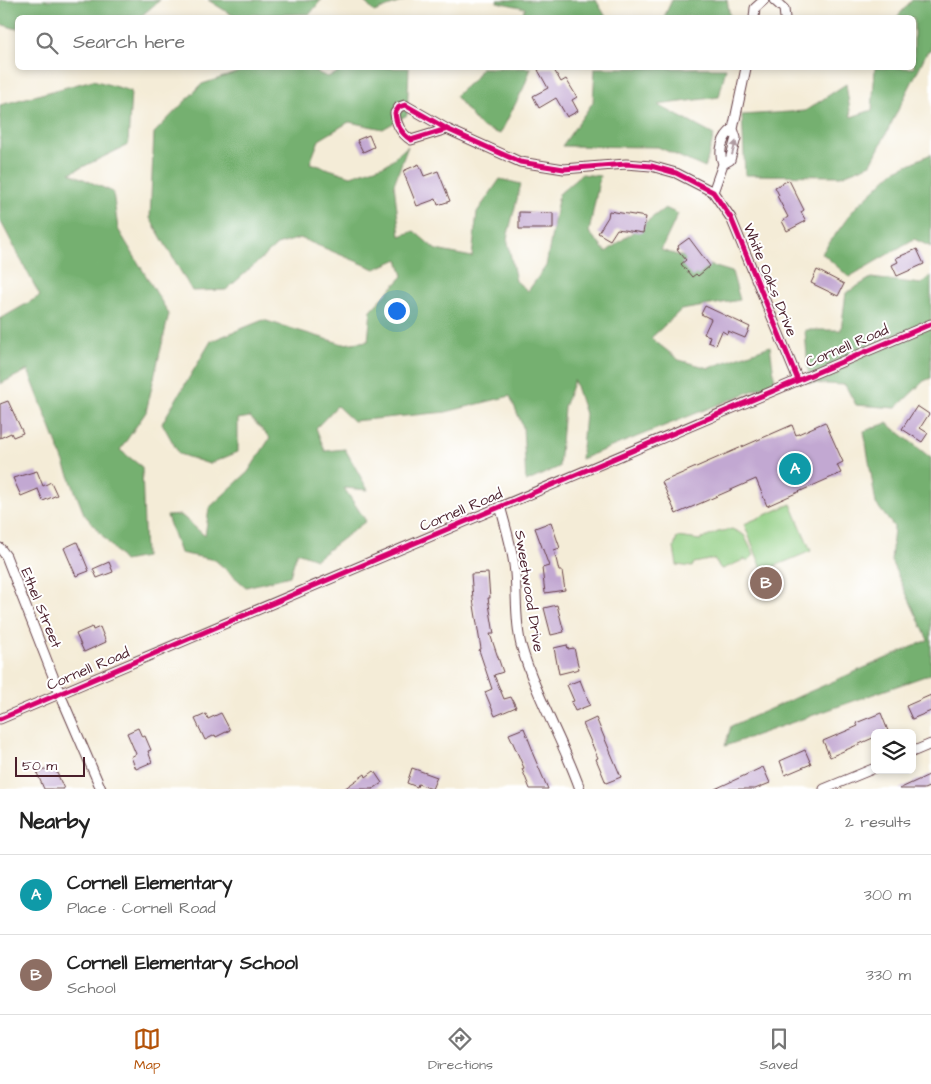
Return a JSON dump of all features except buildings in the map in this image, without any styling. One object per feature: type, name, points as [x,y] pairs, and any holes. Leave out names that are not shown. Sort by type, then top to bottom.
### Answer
[{"type":"street","points":[[754,15],[755,8],[764,0]]},
{"type":"street","points":[[774,0],[784,9],[785,15]]},
{"type":"street","points":[[447,129],[411,140],[404,135],[396,120],[395,113],[399,106],[405,105],[447,129],[520,162],[564,169],[626,164],[652,166],[676,173],[713,192],[723,164],[730,160],[734,146],[736,138],[733,129],[746,70]]},
{"type":"street","name":"White Oaks Drive","points":[[713,192],[731,218],[798,380]]},
{"type":"street","name":"Cornell Road","points":[[0,718],[931,324]]},
{"type":"street","name":"Sweetwood Drive","points":[[500,506],[511,547],[515,572],[521,644],[534,682],[580,789]]},
{"type":"street","name":"Ethel Street","points":[[0,548],[6,556],[60,694],[101,789]]},
{"type":"street","points":[[916,750],[931,744]]},
{"type":"street","points":[[824,789],[871,770]]},
{"type":"green space","points":[[0,0],[160,0],[142,15],[15,15],[15,28],[0,24]]},
{"type":"green space","points":[[208,0],[321,0],[310,14],[232,15]]},
{"type":"green space","points":[[363,0],[406,0],[374,12]]},
{"type":"green space","points":[[497,0],[596,0],[605,15],[522,15],[525,8],[497,2]]},
{"type":"green space","points":[[672,0],[727,0],[730,15],[665,15]]},
{"type":"green space","points":[[912,0],[931,0],[931,50],[927,52],[871,164],[841,176],[745,175],[742,115],[805,111],[846,84],[851,117],[872,110],[875,70],[916,70],[916,15],[899,15]]},
{"type":"green space","points":[[245,70],[312,70],[327,77],[340,72],[338,70],[409,70],[407,115],[383,129],[349,122],[319,140],[310,163],[351,176],[387,164],[408,146],[394,184],[400,236],[414,231],[436,250],[472,257],[477,212],[500,179],[521,184],[507,238],[516,281],[528,291],[546,266],[559,194],[582,174],[600,176],[589,232],[606,252],[665,208],[678,214],[661,250],[732,272],[740,300],[681,310],[651,338],[679,360],[709,368],[770,346],[775,382],[581,459],[585,414],[574,380],[564,407],[559,467],[526,482],[523,427],[510,396],[446,412],[353,421],[337,406],[316,428],[325,451],[345,449],[368,490],[344,488],[366,521],[316,559],[297,552],[290,576],[246,587],[215,560],[180,553],[167,516],[181,515],[205,536],[209,508],[248,472],[270,438],[250,417],[238,419],[238,452],[209,464],[179,454],[162,423],[211,341],[263,320],[343,344],[368,341],[371,310],[403,276],[398,259],[375,269],[300,238],[277,245],[226,290],[192,291],[150,218],[154,133],[202,84]]},
{"type":"green space","points":[[480,70],[530,70],[524,87],[500,134],[480,126],[455,96],[476,77]]},
{"type":"green space","points":[[595,70],[726,70],[719,97],[658,105],[714,135],[705,168],[658,147],[562,146],[593,102]]},
{"type":"green space","points":[[93,80],[131,91],[128,145],[70,173],[113,192],[118,229],[169,314],[146,412],[120,450],[142,467],[145,557],[124,561],[84,514],[28,370],[0,384],[0,319],[40,296],[0,220],[0,105]]},
{"type":"green space","points":[[931,154],[931,247],[914,239],[849,277],[822,253],[854,209],[894,171]]},
{"type":"green space","points":[[931,275],[931,378],[924,381],[896,408],[856,405],[845,385],[809,383],[805,330],[841,330],[846,293],[871,278],[921,284]]},
{"type":"green space","points":[[887,423],[931,458],[931,674],[725,746],[731,726],[928,640],[891,561],[894,527],[876,504],[864,431]]},
{"type":"green space","points":[[791,504],[811,551],[763,571],[744,524]]},
{"type":"green space","points":[[732,529],[744,535],[754,555],[748,561],[744,559],[723,569],[720,568],[714,559],[694,563],[692,567],[677,565],[674,548],[677,537],[700,540],[718,532]]},
{"type":"cycle path","points":[[447,129],[411,140],[400,128],[395,113],[399,107],[405,105],[447,129],[520,162],[564,169],[626,164],[651,166],[676,173],[713,192],[731,218],[798,380]]},
{"type":"cycle path","points":[[0,719],[931,324]]},
{"type":"place","name":"Cornell Elementary","points":[[795,469]]},
{"type":"place","name":"Cornell Elementary School","points":[[766,583]]}]
